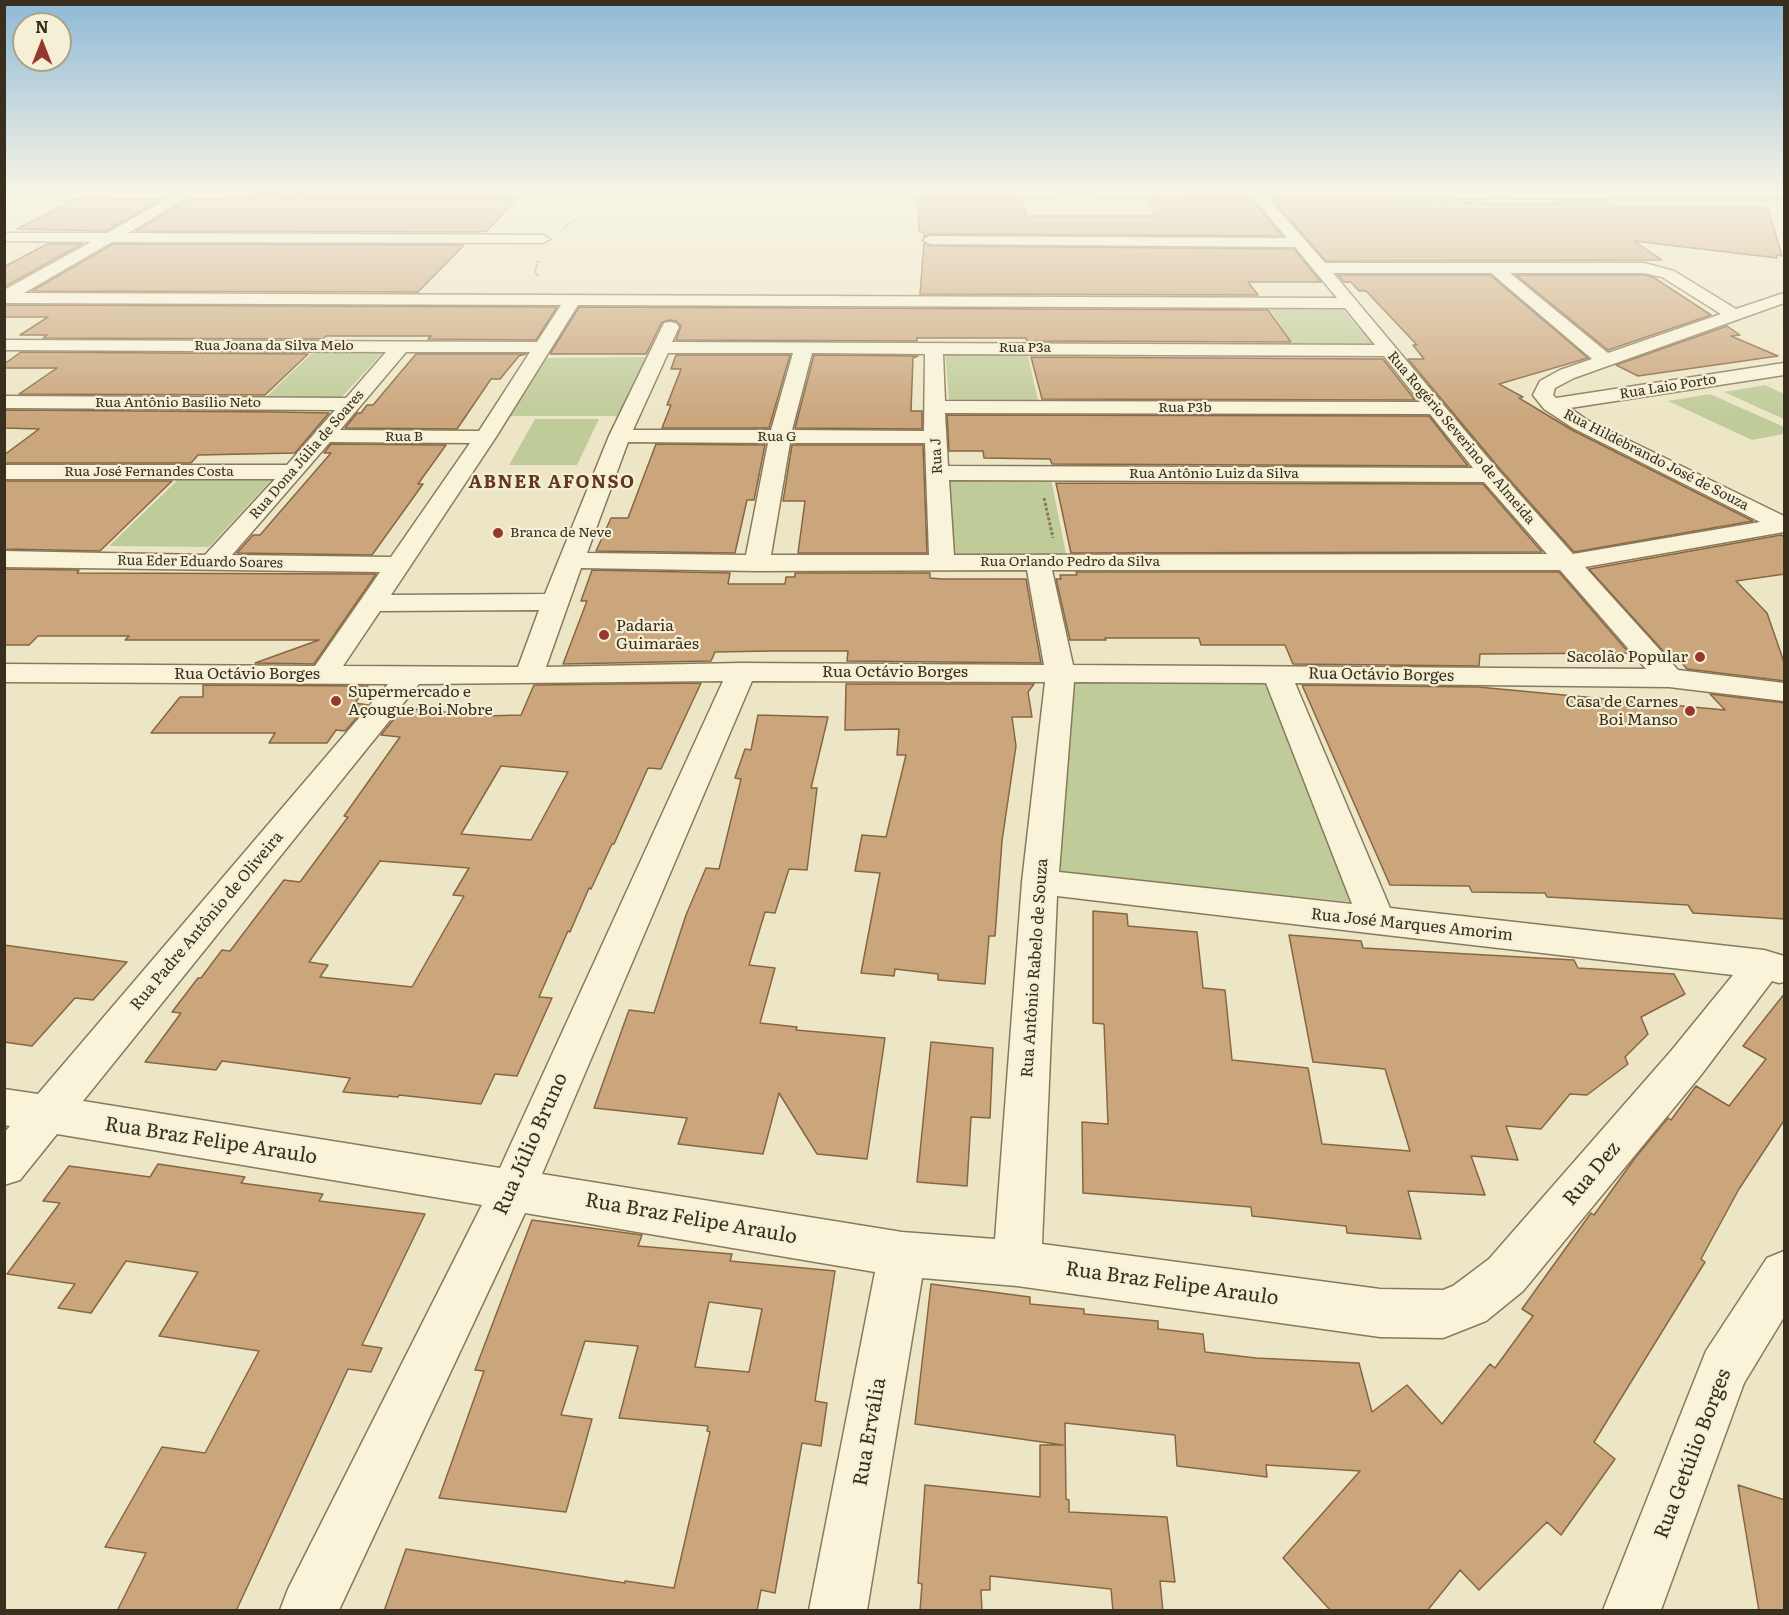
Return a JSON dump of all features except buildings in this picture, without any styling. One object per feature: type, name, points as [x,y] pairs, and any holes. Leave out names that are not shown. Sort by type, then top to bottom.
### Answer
[{"type":"street","points":[[6,295],[55,267]]},
{"type":"street","points":[[1319,268],[1628,268],[1659,271],[1677,279],[1735,316]]},
{"type":"street","name":"Rua Rogério Severino de Almeida","points":[[1319,268],[1490,475],[1669,678]]},
{"type":"street","points":[[1496,269],[1606,361]]},
{"type":"street","points":[[6,295],[1350,303]]},
{"type":"street","points":[[277,314],[295,298]]},
{"type":"street","name":"Rua Hildebrando José de Souza","points":[[1784,525],[1622,446],[1551,405],[1544,395],[1548,385],[1567,374],[1785,298]]},
{"type":"street","points":[[323,675],[485,437],[543,347],[563,300]]},
{"type":"street","points":[[530,676],[555,602],[620,436],[662,347],[680,300]]},
{"type":"street","points":[[994,301],[1000,333]]},
{"type":"street","points":[[242,346],[259,330]]},
{"type":"street","name":"Rua P3a","points":[[662,347],[934,348],[1000,333],[1387,351]]},
{"type":"street","name":"Rua Joana da Silva Melo","points":[[4,345],[543,347]]},
{"type":"street","name":"Rua Dona Júlia de Soares","points":[[212,562],[400,347]]},
{"type":"street","points":[[757,563],[780,437],[804,347]]},
{"type":"street","name":"Rua J","points":[[934,348],[935,437],[942,563]]},
{"type":"street","name":"Rua Laio Porto","points":[[1551,405],[1785,369]]},
{"type":"street","name":"Rua Antônio Basílio Neto","points":[[4,402],[352,404]]},
{"type":"street","name":"Rua P3b","points":[[936,407],[1435,408]]},
{"type":"street","name":"Rua B","points":[[324,436],[485,437]]},
{"type":"street","name":"Rua G","points":[[620,436],[935,437]]},
{"type":"street","name":"Rua José Fernandes Costa","points":[[4,472],[293,472]]},
{"type":"street","name":"Rua Antônio Luiz da Silva","points":[[938,473],[1490,475]]},
{"type":"street","name":"Rua Orlando Pedro da Silva","points":[[573,560],[757,563],[1568,562],[1649,550],[1784,525]]},
{"type":"street","name":"Rua Eder Eduardo Soares","points":[[4,559],[396,565]]},
{"type":"street","name":"Rua Antônio Rabelo de Souza","points":[[1017,1263],[1040,882],[1060,673],[1048,562]]},
{"type":"street","points":[[372,603],[555,602]]},
{"type":"street","name":"Rua Octávio Borges","points":[[4,673],[530,676],[741,672],[1669,678],[1785,692]]},
{"type":"street","name":"Rua Júlio Bruno","points":[[309,1611],[513,1189],[741,672]]},
{"type":"street","points":[[1277,674],[1377,921]]},
{"type":"street","name":"Rua Padre Antônio de Oliveira","points":[[4,1166],[26,1111],[410,676]]},
{"type":"street","name":"Rua José Marques Amorim","points":[[1040,882],[1774,968]]},
{"type":"street","name":"Rua Dez","points":[[1380,1313],[1443,1314],[1469,1304],[1506,1275],[1686,1063],[1774,968]]},
{"type":"street","name":"Rua Braz Felipe Araulo","points":[[26,1111],[902,1254],[1017,1263],[1380,1313]]},
{"type":"street","name":"Rua Ervália","points":[[838,1611],[902,1254]]},
{"type":"street","name":"Rua Getúlio Borges","points":[[1632,1611],[1724,1369],[1785,1274]]},
{"type":"path","points":[[536,267],[535,271],[540,283],[563,300]]},
{"type":"path","points":[[1039,474],[1048,562]]},
{"type":"green space","points":[[1266,304],[1338,304],[1374,346],[1294,345]]},
{"type":"green space","points":[[315,350],[385,350],[341,398],[265,398]]},
{"type":"green space","points":[[945,352],[1027,352],[1038,400],[949,400]]},
{"type":"green space","points":[[649,357],[623,416],[505,416],[542,358]]},
{"type":"green space","points":[[1765,385],[1784,394],[1784,419],[1724,392]]},
{"type":"green space","points":[[1710,394],[1784,427],[1784,434],[1752,440],[1668,401]]},
{"type":"green space","points":[[535,419],[599,419],[577,465],[509,465]]},
{"type":"green space","points":[[185,473],[278,473],[209,547],[109,546]]},
{"type":"green space","points":[[944,479],[1051,479],[1066,554],[948,554]]},
{"type":"green space","points":[[1073,681],[1268,681],[1353,902],[1059,873]]},
{"type":"place","name":"Branca de Neve","points":[[498,533]]},
{"type":"place","name":"Padaria Guimarães","points":[[604,635]]},
{"type":"place","name":"Sacolão Popular","points":[[1700,657]]},
{"type":"place","name":"Supermercado e Açougue Boi Nobre","points":[[336,701]]},
{"type":"place","name":"Casa de Carnes Boi Manso","points":[[1690,711]]},
{"type":"district","name":"ABNER AFONSO","points":[[552,483]]}]
